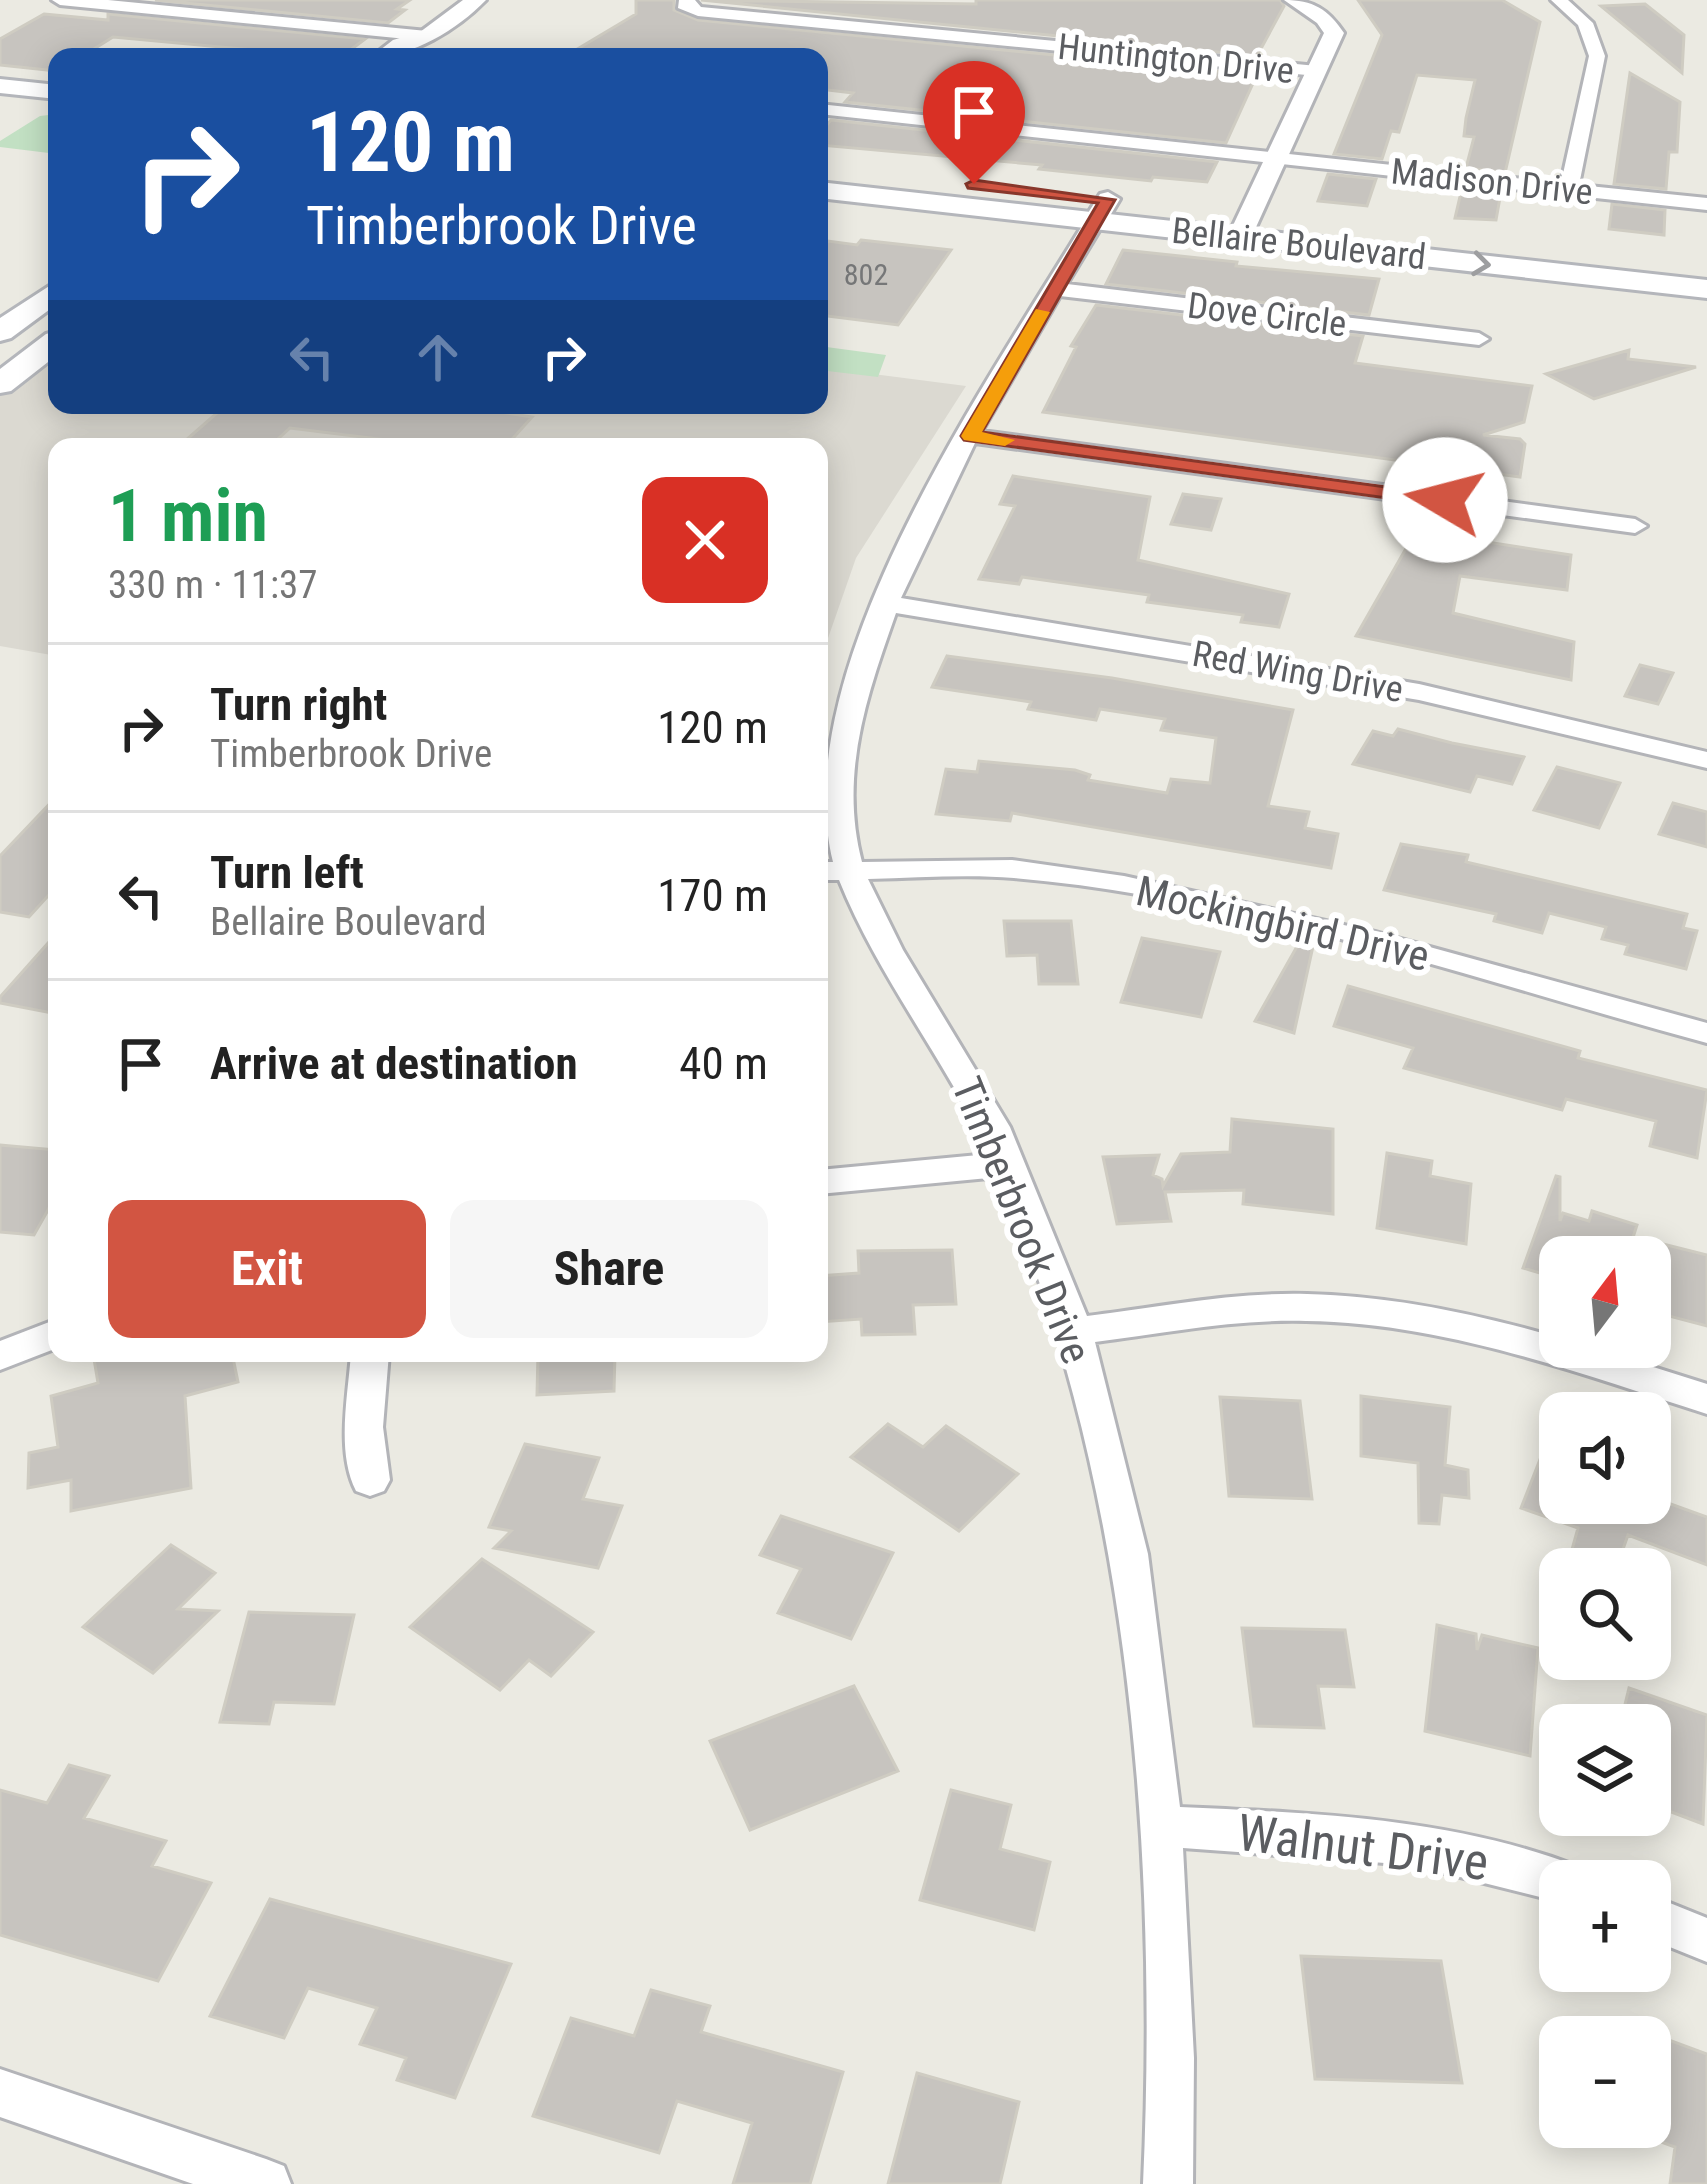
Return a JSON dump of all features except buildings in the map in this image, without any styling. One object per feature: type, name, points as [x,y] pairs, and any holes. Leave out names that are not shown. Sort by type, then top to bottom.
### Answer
[{"type":"main road","points":[[0,86],[48,91]]},
{"type":"main road","points":[[0,102],[48,107]]},
{"type":"main road","name":"Bellaire Boulevard","points":[[828,169],[1707,289]]},
{"type":"main road","name":"Bellaire Boulevard","points":[[828,191],[1101,210]]},
{"type":"main road","name":"Bellaire Boulevard","points":[[1244,226],[1707,263]]},
{"type":"main road","points":[[0,332],[48,297]]},
{"type":"main road","points":[[0,384],[48,347]]},
{"type":"street","points":[[60,0],[427,36]]},
{"type":"street","points":[[394,48],[427,36],[476,0]]},
{"type":"street","name":"Huntington Drive","points":[[687,0],[684,5],[698,11],[1317,71]]},
{"type":"street","points":[[1244,226],[1333,28],[1294,0]]},
{"type":"street","points":[[1559,0],[1585,23],[1597,56],[1569,189]]},
{"type":"street","points":[[420,48],[427,36]]},
{"type":"street","name":"Madison Drive","points":[[828,110],[1707,204]]},
{"type":"street","name":"Timberbrook Drive","points":[[1101,210],[914,535],[884,603],[846,731],[837,788],[835,872],[870,917],[953,1054],[1009,1164],[1074,1331],[1111,1472],[1136,1596],[1161,1827],[1169,2028],[1168,2184]]},
{"type":"street","name":"Dove Circle","points":[[1055,289],[1479,339]]},
{"type":"street","points":[[970,436],[1635,526]]},
{"type":"street","name":"Red Wing Drive","points":[[884,603],[1419,692],[1707,760]]},
{"type":"street","name":"Mockingbird Drive","points":[[835,872],[974,868],[1037,872],[1314,922],[1707,1033]]},
{"type":"street","points":[[828,1181],[1009,1164]]},
{"type":"street","points":[[1074,1331],[1268,1308],[1384,1312],[1515,1337],[1707,1399]]},
{"type":"street","points":[[0,1356],[48,1337]]},
{"type":"street","points":[[369,1362],[364,1427],[370,1480]]},
{"type":"street","name":"Walnut Drive","points":[[1161,1827],[1410,1841],[1466,1851],[1539,1874]]},
{"type":"street","points":[[1671,1925],[1707,1940]]},
{"type":"street","points":[[0,2093],[266,2184]]},
{"type":"shaded area","points":[[48,360],[48,414],[828,414],[828,368],[966,386],[856,558],[828,638],[828,438],[48,438],[48,654],[0,646],[0,396]]},
{"type":"green space","points":[[48,115],[48,153],[0,147],[0,141]]},
{"type":"green space","points":[[828,347],[886,355],[878,377],[828,371]]},
{"type":"slow traffic","points":[[1005,440],[970,436],[1042,312]]},
{"type":"route","points":[[974,184],[1108,200],[970,436],[1445,500]]}]
